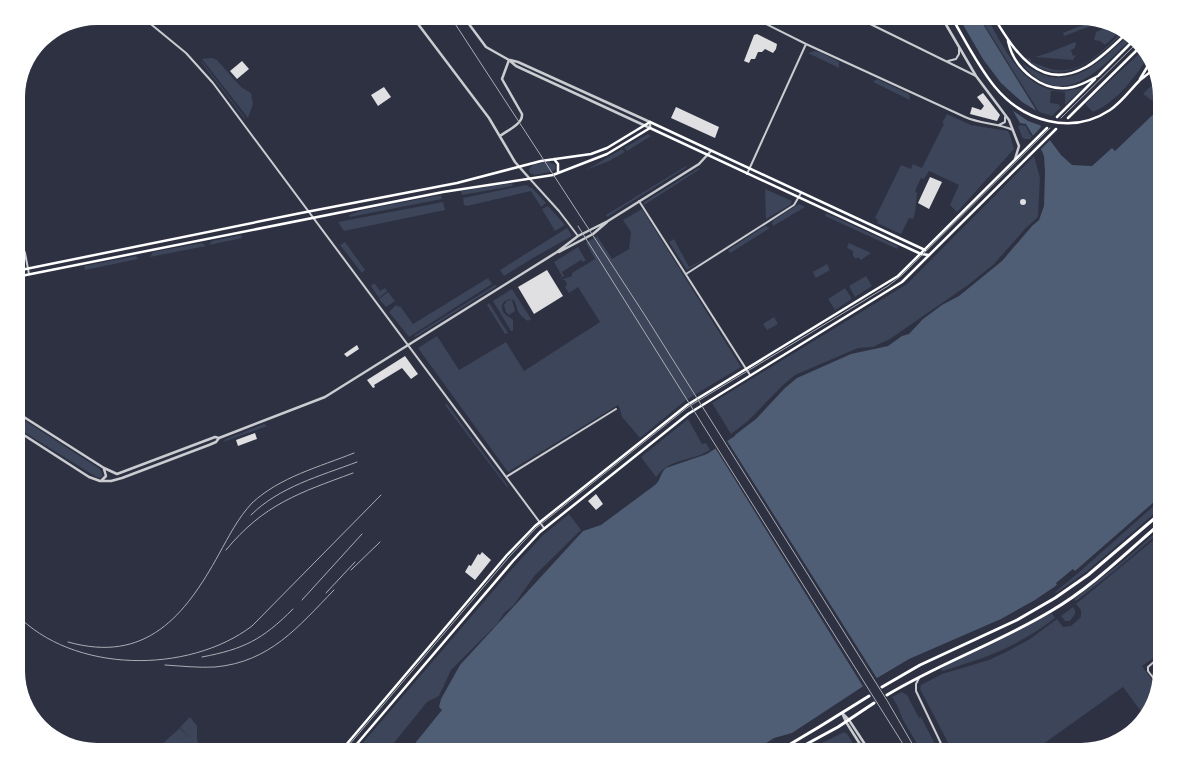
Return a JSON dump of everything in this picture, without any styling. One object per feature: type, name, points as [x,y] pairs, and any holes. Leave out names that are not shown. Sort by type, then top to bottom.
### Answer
[{"type":"main road","points":[[956,25],[974,57],[996,88],[1009,101],[1030,115],[1050,122],[1078,122],[1100,115],[1119,102],[1149,73]]},
{"type":"main road","points":[[998,25],[1008,41],[1024,60],[1036,69],[1054,74],[1070,74],[1094,62],[1122,38]]},
{"type":"main road","points":[[1008,41],[1010,50],[1017,62],[1029,75],[1040,83],[1054,88],[1068,88],[1081,85],[1098,76]]},
{"type":"main road","points":[[1057,117],[1130,44]]},
{"type":"main road","points":[[1068,118],[1136,51]]},
{"type":"main road","points":[[1140,81],[1147,68]]},
{"type":"main road","points":[[25,270],[469,181],[519,166],[598,152],[650,122],[925,250]]},
{"type":"main road","points":[[25,275],[459,188],[530,179],[557,173],[607,154],[650,128],[921,254],[929,255]]},
{"type":"main road","points":[[348,743],[503,560],[539,522],[687,405],[898,276],[1046,128]]},
{"type":"main road","points":[[358,743],[513,560],[544,528],[688,414],[895,286],[914,272],[1056,129]]},
{"type":"main road","points":[[554,159],[559,168],[557,173]]},
{"type":"main road","points":[[882,687],[920,665],[1017,620],[1055,598],[1088,575],[1153,520]]},
{"type":"main road","points":[[888,695],[921,676],[1021,628],[1053,610],[1093,582],[1153,530]]},
{"type":"main road","points":[[792,743],[869,696]]},
{"type":"main road","points":[[808,743],[874,703]]},
{"type":"street","points":[[153,25],[171,39],[201,69],[544,528]]},
{"type":"street","points":[[419,25],[481,106],[519,166],[559,210],[578,236]]},
{"type":"street","points":[[468,25],[486,47],[516,66],[650,128],[650,122],[518,62],[509,60]]},
{"type":"street","points":[[768,25],[965,117],[1013,130]]},
{"type":"street","points":[[873,25],[976,76]]},
{"type":"street","points":[[946,25],[958,48],[1005,115],[1013,130],[1019,146],[1015,159]]},
{"type":"street","points":[[747,174],[806,44]]},
{"type":"street","points":[[948,61],[956,59],[958,48]]},
{"type":"street","points":[[500,136],[520,122],[522,118],[522,114],[502,79],[509,60]]},
{"type":"street","points":[[998,125],[1006,121],[1005,115]]},
{"type":"street","points":[[25,436],[89,476],[100,481],[111,481],[209,445],[216,442],[219,438],[325,397],[557,252],[578,236],[608,221],[700,164],[711,151]]},
{"type":"street","points":[[686,274],[794,205],[802,193]]},
{"type":"street","points":[[639,201],[750,375]]},
{"type":"street","points":[[557,252],[593,234],[608,221]]},
{"type":"street","points":[[25,257],[29,274]]},
{"type":"street","points":[[506,477],[616,409]]},
{"type":"street","points":[[25,418],[115,473],[121,473],[214,437],[219,438]]},
{"type":"street","points":[[100,481],[106,476],[104,468]]},
{"type":"street","points":[[1152,677],[1148,672],[1148,667],[1153,663]]},
{"type":"street","points":[[921,676],[915,688],[941,743]]},
{"type":"street","points":[[842,713],[860,743]]},
{"type":"street","points":[[847,721],[863,743]]},
{"type":"shaded area","points":[[963,25],[984,25],[1039,115],[1041,128],[1061,155],[1072,165],[1092,166],[1112,148],[1115,151],[1153,115],[1153,503],[1075,571],[1073,569],[1056,583],[1057,585],[1035,600],[1001,619],[909,659],[792,733],[774,738],[766,743],[415,743],[442,710],[439,707],[441,699],[460,665],[583,531],[601,525],[655,485],[666,468],[707,454],[735,436],[756,419],[797,378],[851,354],[888,346],[902,336],[909,334],[923,319],[942,305],[959,296],[1002,261],[1039,220],[1044,206],[1044,156],[1026,124],[1020,123]]},
{"type":"shaded area","points":[[985,25],[991,25],[1014,63],[1033,82],[1045,88],[1058,91],[1083,88],[1065,105],[1065,92],[1051,91],[1050,103],[1058,104],[1061,107],[1052,116],[1039,112]]},
{"type":"shaded area","points":[[1082,25],[1091,26],[1064,36],[1063,33]]},
{"type":"shaded area","points":[[1104,28],[1117,35],[1105,45],[1100,41],[1094,40],[1096,32]]},
{"type":"shaded area","points":[[1119,36],[1092,60],[1076,68]]},
{"type":"shaded area","points":[[1124,39],[1128,42],[1095,72],[1081,81],[1067,86],[1052,85],[1037,78],[1022,64],[1046,76],[1059,78],[1082,72],[1102,59]]},
{"type":"shaded area","points":[[1075,42],[1075,48],[1071,50],[1073,56],[1076,55],[1073,60],[1035,57],[1048,53]]},
{"type":"shaded area","points":[[820,52],[839,62],[839,68],[808,53]]},
{"type":"shaded area","points":[[1139,54],[1145,63],[1132,80],[1111,102],[1093,112],[1086,103]]},
{"type":"shaded area","points":[[212,58],[217,60],[241,87],[251,93],[253,104],[248,118],[202,59]]},
{"type":"shaded area","points":[[1025,58],[1031,59],[1031,62],[1053,69],[1075,68],[1066,71],[1053,72],[1039,68]]},
{"type":"shaded area","points":[[201,60],[246,119],[202,63]]},
{"type":"shaded area","points":[[877,79],[909,94],[910,100],[873,82]]},
{"type":"shaded area","points":[[1152,85],[1153,101],[1143,94]]},
{"type":"shaded area","points":[[947,114],[971,125],[1008,131],[1014,149],[957,212],[950,205],[959,185],[929,171],[924,179],[921,178],[915,191],[917,193],[913,219],[909,218],[901,234],[877,223],[878,220],[875,218],[901,165],[911,169],[913,164],[922,168]]},
{"type":"shaded area","points":[[1018,126],[1026,126],[1032,136],[1030,139],[1022,137]]},
{"type":"shaded area","points":[[648,134],[651,136],[627,151],[624,148]]},
{"type":"shaded area","points":[[622,149],[625,152],[586,170]]},
{"type":"shaded area","points":[[1034,156],[1040,178],[1038,217],[993,265],[968,285],[890,339],[873,347],[858,348],[795,375],[748,421],[731,434],[712,403],[907,284]]},
{"type":"shaded area","points":[[549,162],[555,165],[554,171],[535,175],[530,173],[529,169],[534,164]]},
{"type":"shaded area","points":[[687,167],[607,217],[606,215]]},
{"type":"shaded area","points":[[700,169],[644,205],[644,202]]},
{"type":"shaded area","points":[[512,183],[513,186],[462,195],[461,191]]},
{"type":"shaded area","points":[[526,185],[533,189],[546,203],[541,207],[531,191],[467,206],[464,205],[463,198]]},
{"type":"shaded area","points":[[765,189],[792,201],[790,205],[766,219]]},
{"type":"shaded area","points":[[441,195],[442,199],[350,217],[349,215],[363,210]]},
{"type":"shaded area","points":[[443,202],[445,210],[344,231],[338,222]]},
{"type":"shaded area","points":[[799,204],[805,207],[773,226],[774,220]]},
{"type":"shaded area","points":[[548,206],[565,225],[555,231],[542,209]]},
{"type":"shaded area","points":[[642,209],[741,367],[686,400],[640,438],[622,417],[618,405],[508,472],[418,348],[437,336],[459,370],[506,342],[524,371],[600,322],[578,287],[569,293],[565,287],[567,284],[565,280],[561,280],[572,276],[572,273],[595,259],[586,243],[597,236],[612,259],[629,249],[631,232],[623,220]]},
{"type":"shaded area","points":[[826,213],[898,246],[897,249],[825,216]]},
{"type":"shaded area","points":[[765,226],[770,228],[730,253],[728,250]]},
{"type":"shaded area","points":[[567,228],[572,236],[504,276],[500,270]]},
{"type":"shaded area","points":[[241,235],[242,238],[209,245],[212,241]]},
{"type":"shaded area","points":[[674,239],[689,267],[705,259],[687,270],[669,242]]},
{"type":"shaded area","points":[[345,242],[365,270],[362,273],[340,245]]},
{"type":"shaded area","points":[[202,243],[206,246],[150,257],[153,252]]},
{"type":"shaded area","points":[[849,243],[871,253],[861,260],[858,257],[856,259],[853,256],[853,251],[847,248]]},
{"type":"shaded area","points":[[578,247],[585,261],[581,260],[562,272],[564,276],[560,279],[562,276],[554,262]]},
{"type":"shaded area","points":[[136,256],[138,259],[85,270],[84,266]]},
{"type":"shaded area","points":[[827,264],[830,270],[816,278],[813,272]]},
{"type":"shaded area","points":[[866,276],[872,286],[855,297],[849,286]]},
{"type":"shaded area","points":[[488,278],[492,284],[409,337],[389,312],[396,305],[400,306],[413,324]]},
{"type":"shaded area","points":[[374,283],[380,291],[385,288],[387,291],[379,298],[371,286]]},
{"type":"shaded area","points":[[495,285],[497,286],[415,337],[415,335]]},
{"type":"shaded area","points":[[845,288],[852,299],[835,310],[828,299]]},
{"type":"shaded area","points":[[512,289],[531,319],[528,321],[521,316],[514,300],[505,301],[502,309],[513,320],[513,331],[511,331],[493,301]]},
{"type":"shaded area","points":[[388,292],[395,301],[386,307],[379,299]]},
{"type":"shaded area","points":[[512,300],[515,311],[509,315],[504,305],[507,301]]},
{"type":"shaded area","points":[[489,303],[508,333],[505,334],[487,305]]},
{"type":"shaded area","points":[[774,317],[778,324],[767,330],[763,324]]},
{"type":"shaded area","points":[[447,404],[508,486],[507,487],[445,405]]},
{"type":"shaded area","points":[[688,419],[702,444],[706,443],[710,450],[669,466],[656,477],[641,457]]},
{"type":"shaded area","points":[[25,421],[100,469],[103,476],[99,478],[25,433]]},
{"type":"shaded area","points":[[264,424],[267,426],[223,442],[226,439]]},
{"type":"shaded area","points":[[1153,507],[1153,515],[1086,572],[1055,592]]},
{"type":"shaded area","points":[[569,514],[581,530],[535,575],[513,606],[504,613],[497,624],[451,670],[439,696],[427,702],[394,743],[363,743],[511,570],[543,535]]},
{"type":"shaded area","points":[[1153,535],[1153,538],[1113,572],[1076,601],[1074,599],[1122,562]]},
{"type":"shaded area","points":[[1153,540],[1153,658],[1142,666],[1152,680],[1146,703],[1141,711],[1123,687],[1045,743],[948,743],[920,689],[921,685],[942,674],[989,660],[1008,651],[1030,639],[1057,619],[1063,627],[1071,626],[1081,617],[1081,610],[1076,604]]},
{"type":"shaded area","points":[[1073,607],[1075,614],[1070,621],[1065,621],[1061,616]]},
{"type":"shaded area","points":[[1052,613],[1055,618],[1028,637],[988,656],[942,671],[941,669],[950,663]]},
{"type":"shaded area","points":[[902,692],[907,695],[934,743],[917,743],[892,697]]},
{"type":"shaded area","points":[[190,717],[197,726],[199,743],[163,743],[180,728],[190,738],[180,727]]},
{"type":"shaded area","points":[[844,732],[853,743],[822,743]]},
{"type":"pier","points":[[960,25],[1001,83],[1022,102],[1040,113],[1042,124],[1052,138],[1039,151],[1031,138],[1042,126],[1028,121],[1009,108]]},
{"type":"pier","points":[[726,439],[878,680],[864,688],[714,446]]},
{"type":"building","points":[[757,34],[777,44],[776,49],[773,53],[765,49],[762,52],[758,52],[755,59],[751,59],[749,63],[744,61],[754,35]]},
{"type":"building","points":[[242,61],[249,69],[237,79],[230,71]]},
{"type":"building","points":[[384,87],[391,97],[378,106],[371,95]]},
{"type":"building","points":[[983,93],[1000,115],[997,121],[970,114],[972,107],[981,110],[984,106],[977,97]]},
{"type":"building","points":[[676,107],[719,127],[715,138],[671,118]]},
{"type":"building","points":[[930,177],[942,182],[929,209],[918,203]]},
{"type":"building","points":[[1023,199],[1026,202],[1023,205],[1020,202]]},
{"type":"building","points":[[547,270],[563,296],[534,314],[518,287]]},
{"type":"building","points":[[357,345],[359,349],[347,357],[344,354]]},
{"type":"building","points":[[405,356],[418,374],[411,379],[402,368],[374,385],[375,387],[373,388],[367,380]]},
{"type":"building","points":[[255,433],[257,439],[238,446],[236,440]]},
{"type":"building","points":[[596,494],[603,504],[596,510],[588,501]]},
{"type":"building","points":[[482,552],[491,560],[475,580],[465,572],[478,554],[480,555]]},
{"type":"tram line","points":[[1061,118],[1133,47]]},
{"type":"tram line","points":[[351,743],[509,557],[536,528],[688,407],[888,286],[902,275],[1050,128]]},
{"type":"railway","points":[[456,25],[646,317],[888,702],[912,743]]},
{"type":"railway","points":[[578,226],[902,743]]},
{"type":"railway","points":[[68,642],[95,647],[120,646],[141,640],[160,630],[177,615],[192,597],[238,521],[252,503],[287,479],[354,453]]},
{"type":"railway","points":[[251,515],[262,505],[287,490],[357,462]]},
{"type":"railway","points":[[226,550],[254,521],[283,502],[353,473]]},
{"type":"railway","points":[[25,622],[40,634],[68,648],[99,657],[132,661],[165,659],[197,653],[226,642],[252,626],[381,495]]},
{"type":"railway","points":[[302,600],[362,534]]},
{"type":"railway","points":[[351,570],[380,542]]},
{"type":"railway","points":[[326,593],[355,562]]},
{"type":"railway","points":[[165,665],[215,667],[234,664],[252,658],[282,641],[334,590]]},
{"type":"railway","points":[[202,657],[252,642],[282,620],[293,609]]}]
